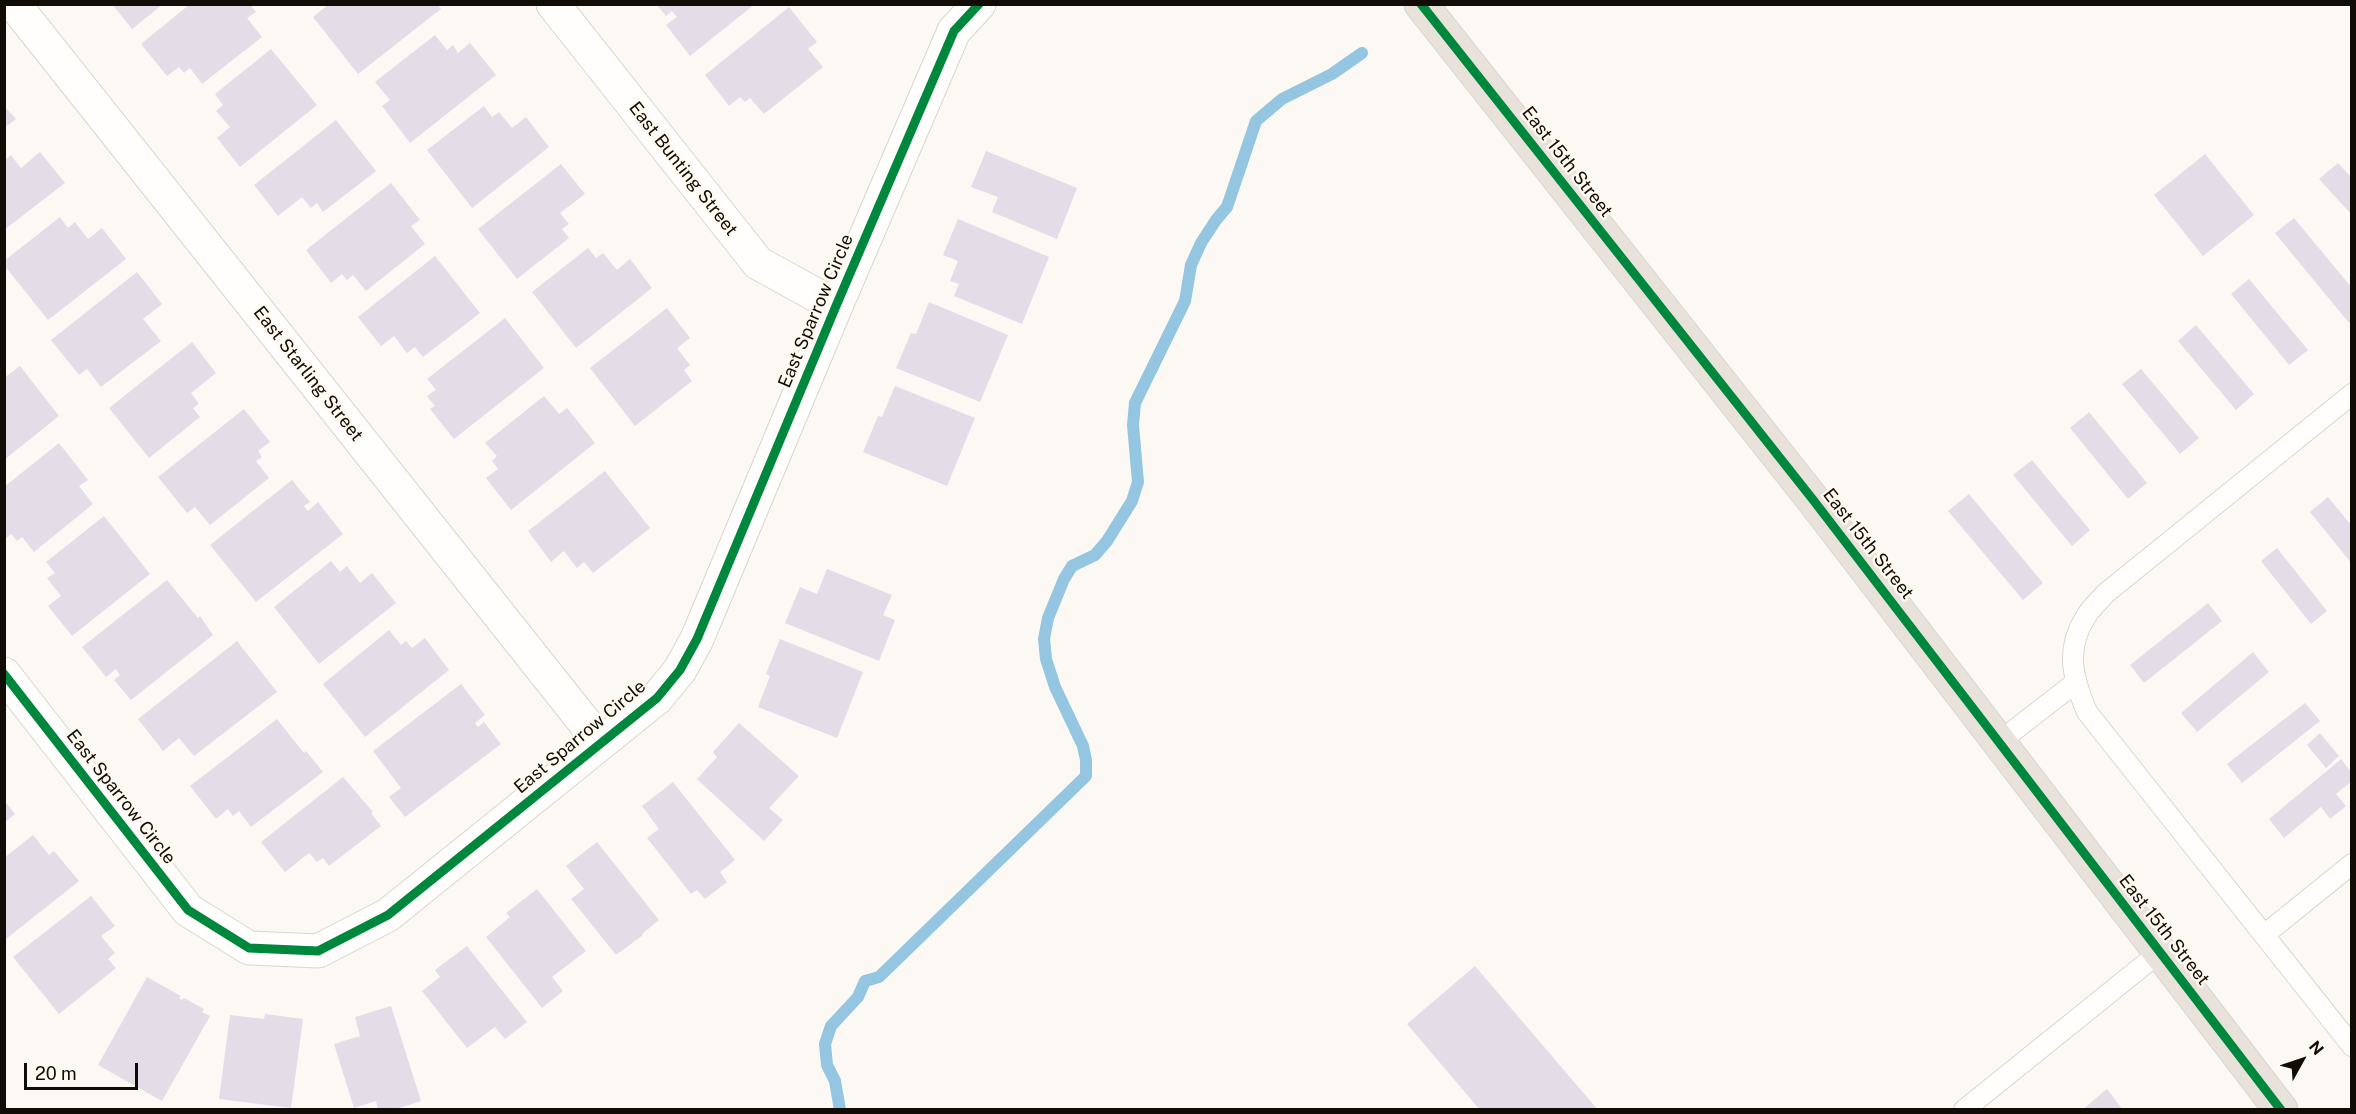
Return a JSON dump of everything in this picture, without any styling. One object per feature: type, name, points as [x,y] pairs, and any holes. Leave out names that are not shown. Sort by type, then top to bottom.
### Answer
[{"type":"main road","name":"East 15th Street","points":[[1421,4],[1814,501],[2281,1110]]},
{"type":"street","name":"East Starling Street","points":[[14,4],[601,743]]},
{"type":"street","name":"East Bunting Street","points":[[553,4],[758,262],[836,306]]},
{"type":"street","name":"East Sparrow Circle","points":[[4,674],[188,910],[249,948],[318,951],[388,915],[657,698],[680,670],[697,639],[836,306],[954,32],[979,4]]},
{"type":"lane","points":[[2352,394],[2106,593],[2085,618],[2072,649],[2075,683],[2087,712],[2352,1046]]},
{"type":"lane","points":[[1999,742],[2075,683]]},
{"type":"lane","points":[[2264,935],[2352,864]]},
{"type":"lane","points":[[1964,1110],[2160,952]]},
{"type":"building","points":[[112,4],[163,4],[132,29]]},
{"type":"building","points":[[190,4],[250,4],[256,12],[247,18],[262,37],[202,84],[190,68],[184,73],[179,67],[167,76],[141,44]]},
{"type":"building","points":[[329,4],[437,4],[441,9],[358,74],[313,17]]},
{"type":"building","points":[[656,4],[755,4],[690,56],[666,25],[677,17],[672,11],[666,16]]},
{"type":"building","points":[[789,7],[817,42],[808,49],[823,67],[764,114],[750,98],[745,102],[740,97],[729,106],[705,75]]},
{"type":"building","points":[[435,35],[447,50],[453,45],[458,53],[470,43],[496,75],[410,143],[382,106],[390,100],[375,82]]},
{"type":"building","points":[[271,49],[317,105],[240,167],[217,138],[230,127],[216,111],[223,105],[215,94]]},
{"type":"building","points":[[4,106],[16,119],[4,128]]},
{"type":"building","points":[[484,106],[492,117],[499,112],[512,128],[526,117],[549,147],[472,208],[427,150]]},
{"type":"building","points":[[336,120],[376,171],[323,212],[317,203],[311,208],[302,197],[278,216],[254,185]]},
{"type":"building","points":[[986,151],[1077,188],[1057,239],[992,212],[998,197],[971,187]]},
{"type":"building","points":[[40,152],[65,183],[4,230],[4,161],[11,155],[21,168]]},
{"type":"building","points":[[2205,154],[2254,215],[2203,256],[2154,195]]},
{"type":"building","points":[[2338,163],[2352,178],[2352,215],[2319,179]]},
{"type":"building","points":[[561,164],[585,194],[560,213],[569,224],[562,229],[569,238],[517,279],[478,229]]},
{"type":"building","points":[[391,183],[420,220],[411,226],[425,244],[366,291],[353,275],[347,280],[342,274],[331,283],[306,250]]},
{"type":"building","points":[[60,217],[68,228],[75,222],[88,239],[102,228],[126,259],[48,320],[4,265],[4,261]]},
{"type":"building","points":[[2294,218],[2352,288],[2352,321],[2349,323],[2275,233]]},
{"type":"building","points":[[958,219],[1049,257],[1022,324],[954,296],[959,284],[950,281],[958,261],[943,255]]},
{"type":"building","points":[[588,248],[596,258],[603,253],[617,270],[630,259],[652,288],[576,348],[532,292]]},
{"type":"building","points":[[435,256],[480,313],[423,357],[415,347],[407,353],[394,336],[381,346],[358,317]]},
{"type":"building","points":[[137,272],[162,304],[143,319],[161,341],[101,387],[87,369],[79,375],[51,340]]},
{"type":"building","points":[[2249,279],[2308,350],[2289,365],[2231,294]]},
{"type":"building","points":[[929,302],[1008,335],[980,402],[896,368],[911,333],[916,334]]},
{"type":"building","points":[[667,308],[690,338],[677,348],[690,365],[684,370],[692,381],[635,426],[590,368]]},
{"type":"building","points":[[505,318],[544,368],[454,439],[430,409],[435,406],[427,396],[436,390],[427,379]]},
{"type":"building","points":[[2196,325],[2254,394],[2236,410],[2178,341]]},
{"type":"building","points":[[192,342],[216,373],[191,393],[199,404],[193,408],[200,417],[149,458],[109,408]]},
{"type":"building","points":[[20,366],[59,416],[4,460],[4,378]]},
{"type":"building","points":[[2141,369],[2199,438],[2180,454],[2122,384]]},
{"type":"building","points":[[895,386],[975,418],[947,486],[863,452],[878,416],[882,417]]},
{"type":"building","points":[[544,396],[559,414],[567,408],[595,443],[511,510],[486,478],[498,469],[492,461],[497,456],[485,443]]},
{"type":"building","points":[[244,409],[270,442],[258,451],[262,457],[256,461],[269,478],[210,525],[195,507],[187,513],[158,477]]},
{"type":"building","points":[[2089,412],[2147,483],[2128,499],[2070,428]]},
{"type":"building","points":[[59,443],[88,480],[79,486],[93,504],[34,552],[22,537],[17,541],[11,534],[4,540],[4,487]]},
{"type":"building","points":[[2032,460],[2090,530],[2072,546],[2013,475]]},
{"type":"building","points":[[605,471],[650,528],[593,573],[584,562],[577,568],[564,551],[551,562],[528,531]]},
{"type":"building","points":[[292,480],[310,502],[304,506],[308,511],[318,502],[343,534],[256,602],[210,545]]},
{"type":"building","points":[[1969,494],[2043,583],[2023,600],[1948,511]]},
{"type":"building","points":[[2328,497],[2352,526],[2352,564],[2310,512]]},
{"type":"building","points":[[104,516],[150,574],[72,636],[48,606],[61,596],[47,578],[55,573],[46,562]]},
{"type":"building","points":[[2277,548],[2327,611],[2311,624],[2261,561]]},
{"type":"building","points":[[331,561],[340,572],[347,566],[360,583],[372,573],[396,603],[319,664],[274,607]]},
{"type":"building","points":[[827,569],[892,595],[883,615],[895,620],[879,661],[785,623],[800,587],[817,594]]},
{"type":"building","points":[[167,580],[198,618],[200,616],[213,635],[131,700],[114,680],[120,675],[116,669],[106,677],[82,647]]},
{"type":"building","points":[[2208,603],[2222,621],[2144,683],[2130,665]]},
{"type":"building","points":[[389,630],[401,645],[406,641],[412,648],[425,638],[449,670],[365,737],[323,684]]},
{"type":"building","points":[[780,639],[863,672],[837,738],[758,707],[770,676],[766,674]]},
{"type":"building","points":[[237,641],[277,692],[194,756],[179,738],[163,751],[138,719]]},
{"type":"building","points":[[2253,652],[2269,672],[2197,732],[2181,713]]},
{"type":"building","points":[[461,684],[485,715],[475,723],[478,727],[484,722],[501,744],[405,817],[389,797],[401,788],[373,751]]},
{"type":"building","points":[[2305,703],[2320,721],[2242,783],[2227,764]]},
{"type":"building","points":[[277,719],[304,753],[306,751],[323,772],[251,827],[239,811],[233,816],[228,809],[216,819],[190,786]]},
{"type":"building","points":[[739,723],[799,776],[769,808],[783,820],[764,841],[697,779],[717,757],[713,752]]},
{"type":"building","points":[[2320,733],[2339,756],[2326,768],[2307,745]]},
{"type":"building","points":[[2341,759],[2352,773],[2352,781],[2336,794],[2346,806],[2330,819],[2321,807],[2284,838],[2269,819]]},
{"type":"building","points":[[343,777],[373,812],[371,813],[381,826],[329,866],[323,858],[317,862],[309,853],[285,872],[261,842]]},
{"type":"building","points":[[673,782],[735,860],[720,872],[727,882],[705,899],[697,890],[691,894],[647,838],[659,829],[642,806]]},
{"type":"building","points":[[4,800],[15,814],[4,823]]},
{"type":"building","points":[[33,835],[49,855],[54,851],[79,881],[6,939],[4,937],[4,858]]},
{"type":"building","points":[[597,842],[659,920],[616,955],[571,899],[584,889],[566,866]]},
{"type":"building","points":[[537,889],[586,951],[552,977],[563,991],[542,1008],[486,937],[510,917],[506,913]]},
{"type":"building","points":[[91,896],[115,926],[101,936],[115,953],[108,959],[116,968],[59,1014],[13,957]]},
{"type":"building","points":[[467,946],[527,1022],[505,1039],[495,1027],[467,1048],[422,991],[440,977],[435,970]]},
{"type":"building","points":[[1475,966],[1598,1110],[1480,1110],[1407,1024]]},
{"type":"building","points":[[147,977],[181,996],[179,998],[182,1000],[184,998],[204,1009],[202,1012],[210,1016],[162,1101],[98,1065]]},
{"type":"building","points":[[391,1006],[421,1101],[393,1110],[378,1110],[376,1101],[354,1108],[334,1044],[360,1036],[355,1017]]},
{"type":"building","points":[[265,1014],[303,1019],[291,1108],[219,1099],[230,1015],[264,1019]]},
{"type":"building","points":[[2107,1089],[2123,1110],[2082,1110]]},
{"type":"waterway","points":[[840,1110],[835,1081],[827,1065],[825,1044],[831,1026],[858,997],[865,981],[879,977],[1086,776],[1083,746],[1055,687],[1046,659],[1044,639],[1048,618],[1064,579],[1072,566],[1095,555],[1107,541],[1132,501],[1138,482],[1133,425],[1135,403],[1185,301],[1191,265],[1201,243],[1227,207],[1256,121],[1282,99],[1332,74],[1362,53]]},
{"type":"cycle path","points":[[4,674],[188,910],[249,948],[318,951],[388,915],[657,698],[680,670],[697,639],[954,31],[979,4]]},
{"type":"cycle path","points":[[1421,4],[1814,501],[2281,1110]]}]
